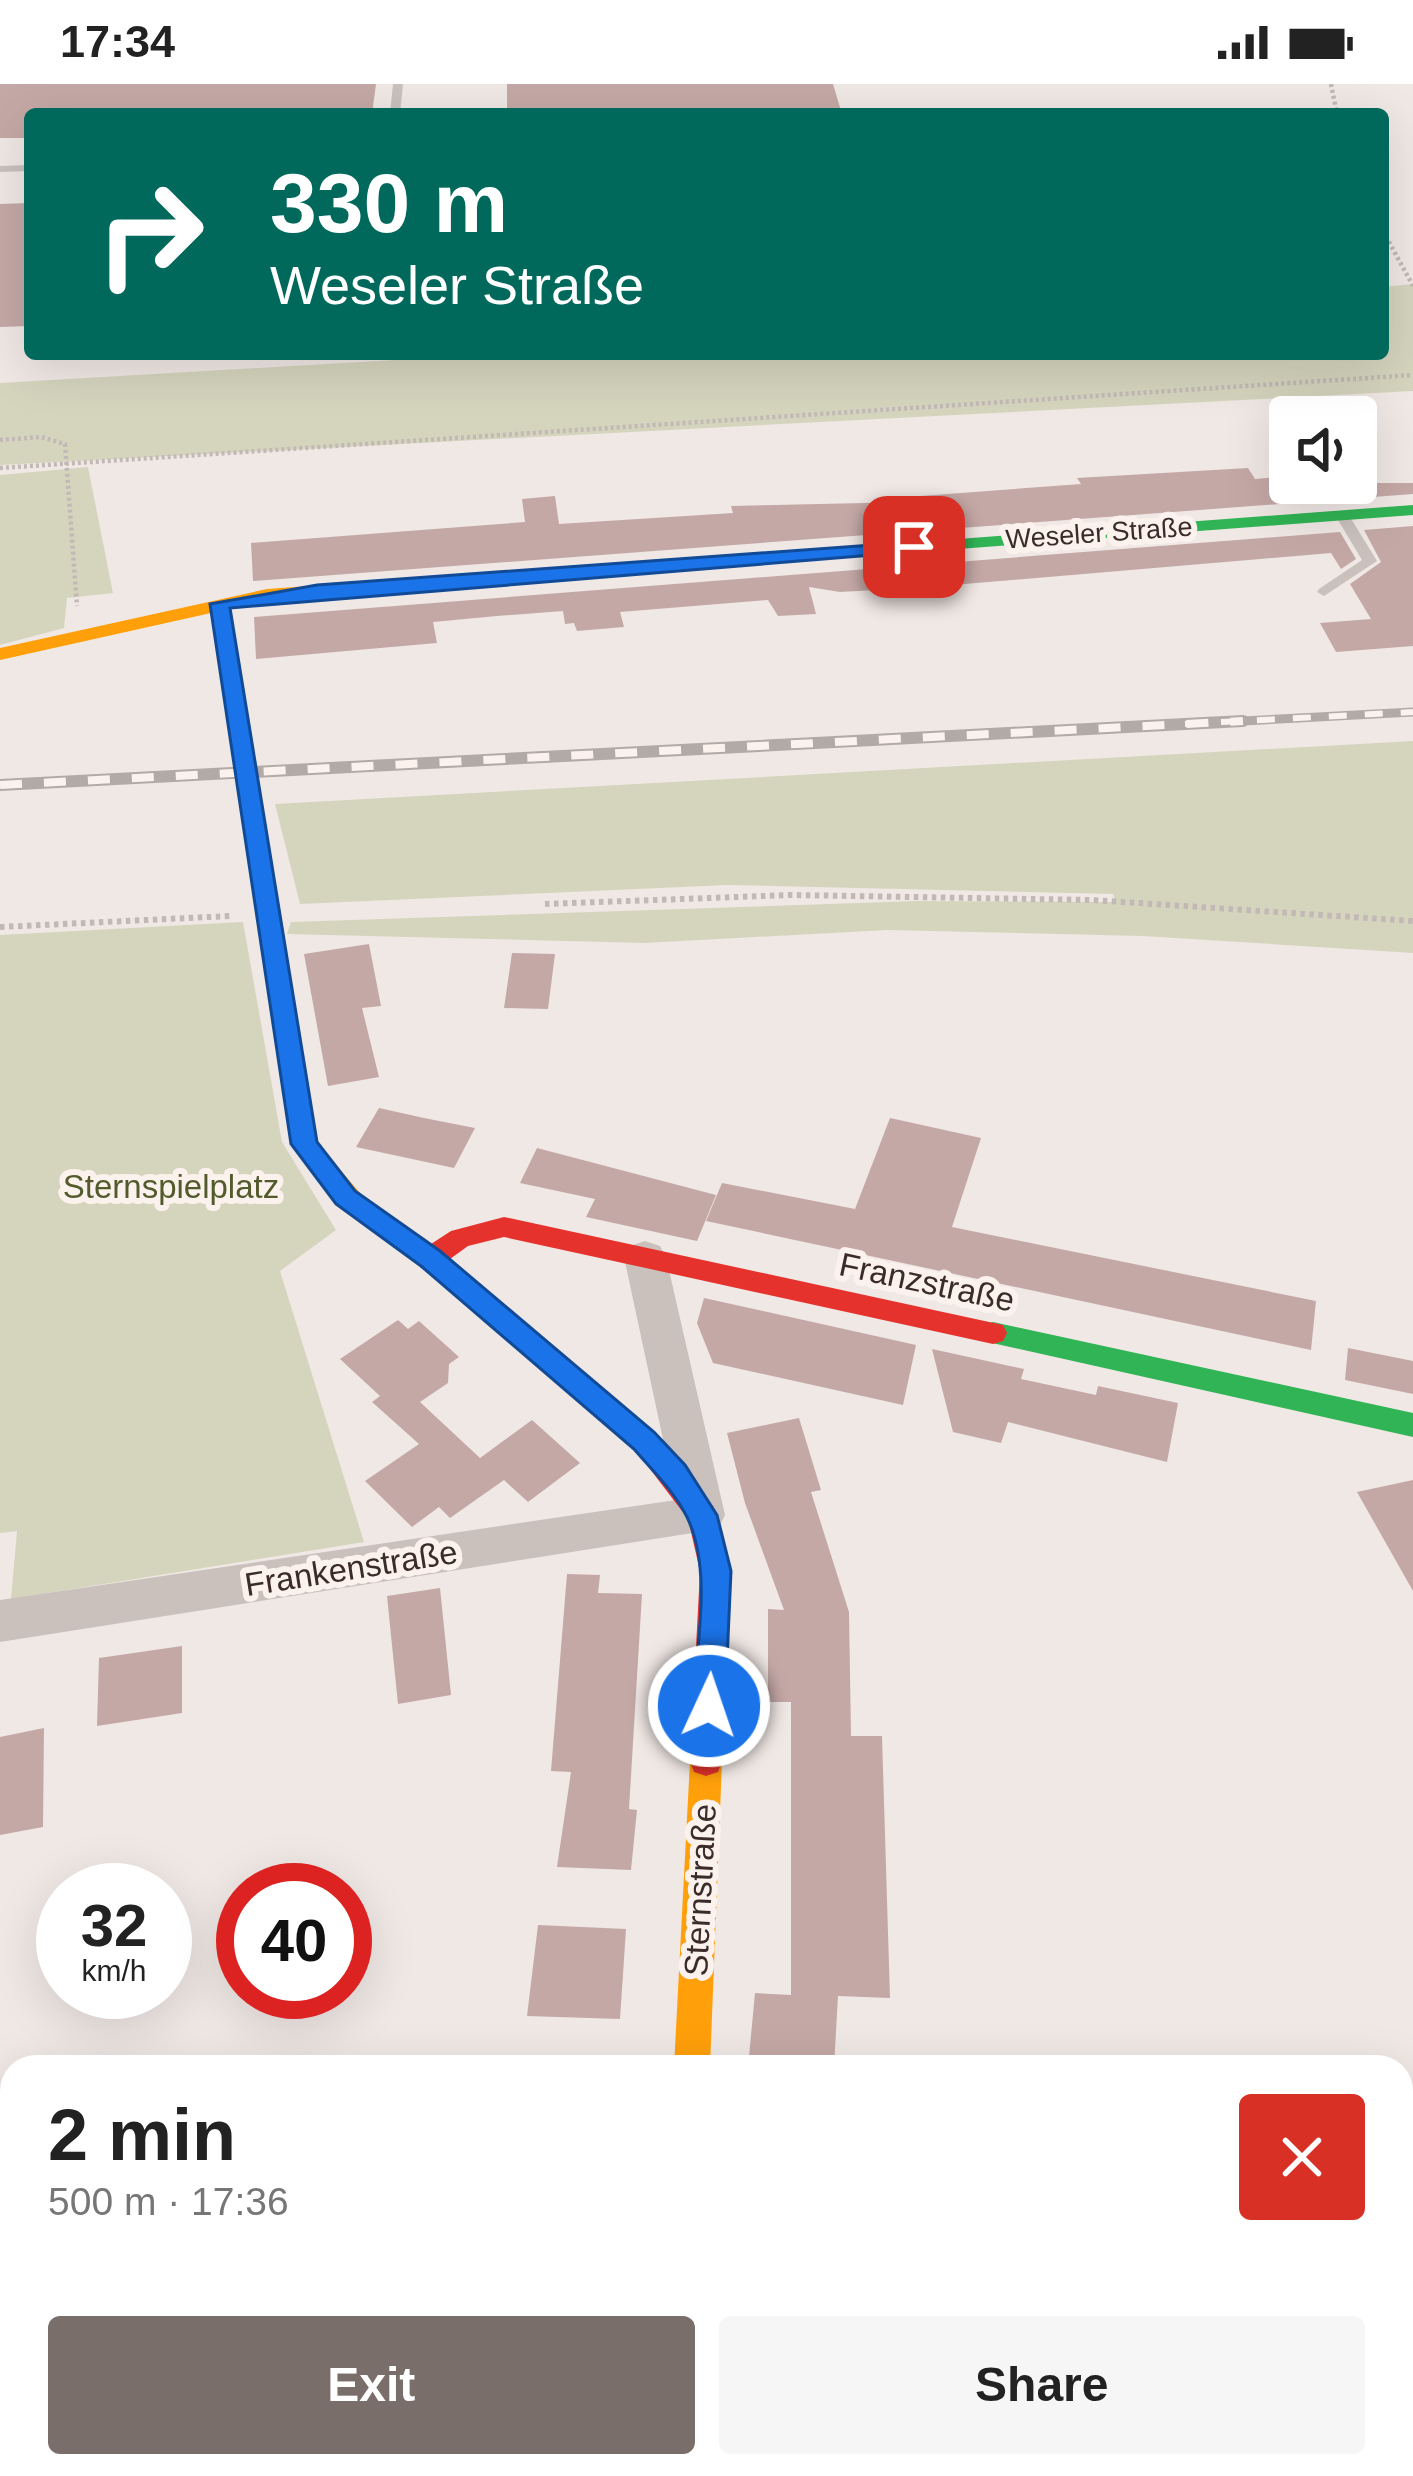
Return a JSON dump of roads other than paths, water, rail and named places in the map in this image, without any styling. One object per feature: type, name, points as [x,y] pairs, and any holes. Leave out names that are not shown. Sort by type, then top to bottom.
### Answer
[{"type":"street","name":"Weseler Straße","points":[[0,654],[219,604],[317,591],[1413,510]]},
{"type":"street","name":"Sternstraße","points":[[219,604],[304,1144],[345,1197],[431,1258],[644,1440],[702,1515],[716,1571],[693,2055]]},
{"type":"street","name":"Franzstraße","points":[[431,1258],[460,1238],[504,1227],[1413,1425]]},
{"type":"street","points":[[645,1257],[702,1515]]},
{"type":"street","name":"Frankenstraße","points":[[0,1621],[702,1515]]},
{"type":"lane","points":[[1324,592],[1370,561],[1342,515]]},
{"type":"railway","points":[[1197,723],[1413,712]]},
{"type":"railway","points":[[1197,723],[1243,721]]},
{"type":"railway","points":[[0,785],[1197,723]]},
{"type":"railway","points":[[1185,724],[1197,723]]},
{"type":"park label","name":"Sternspielplatz","points":[[171,1186]]}]
